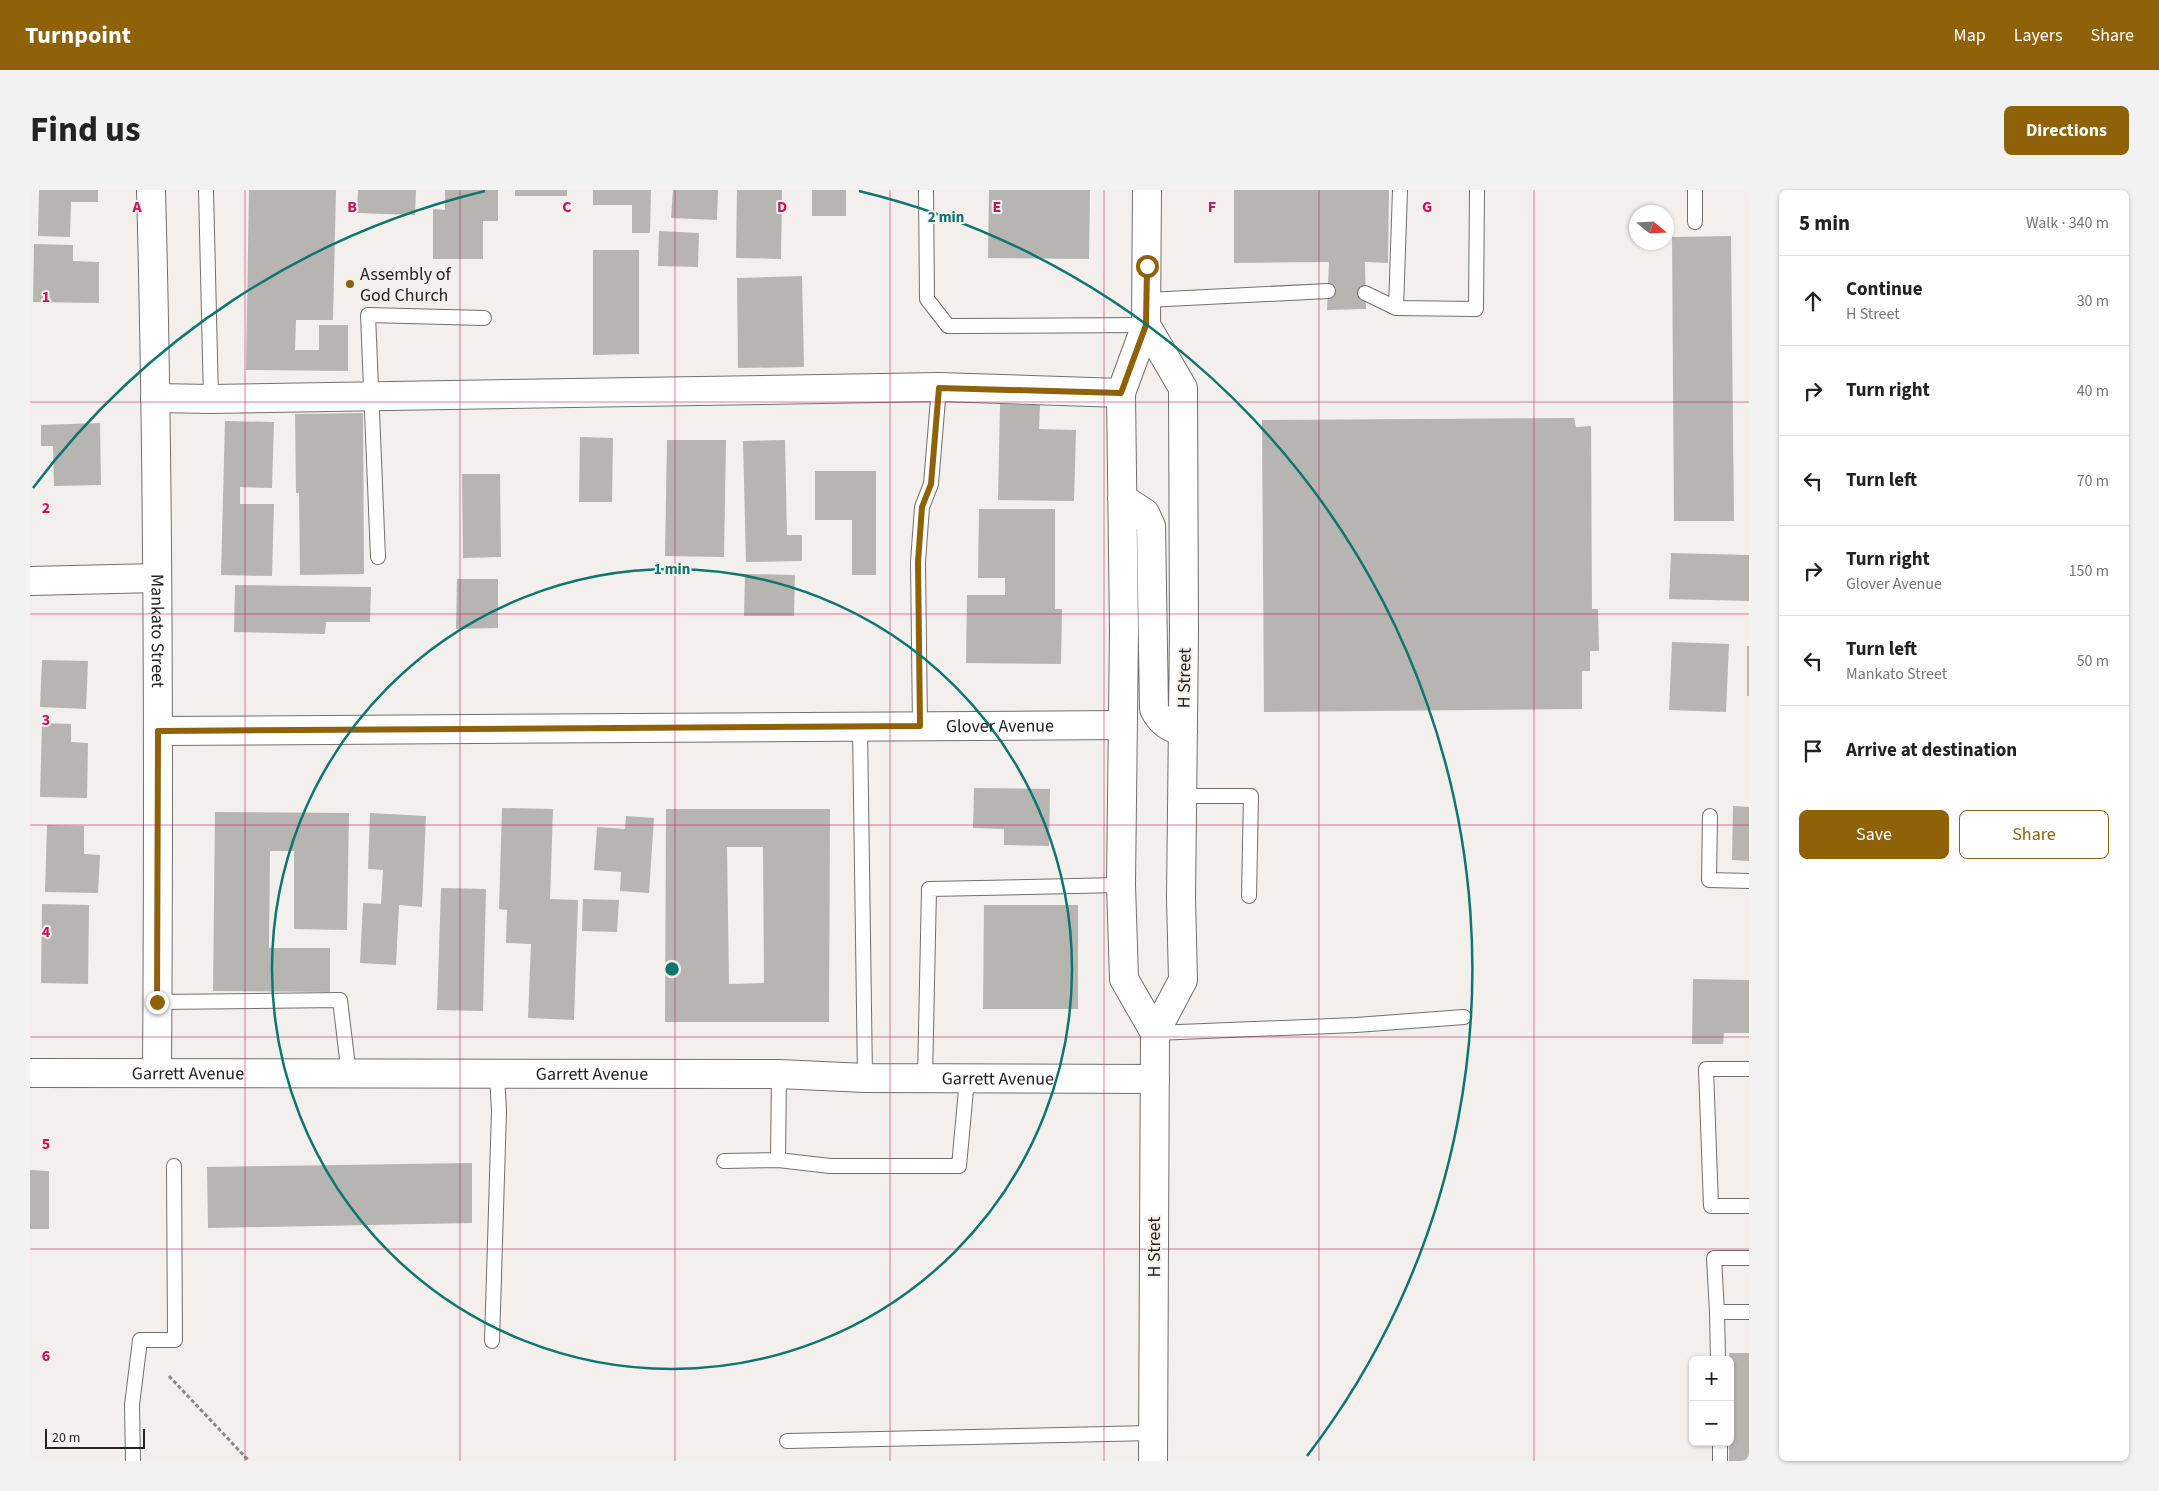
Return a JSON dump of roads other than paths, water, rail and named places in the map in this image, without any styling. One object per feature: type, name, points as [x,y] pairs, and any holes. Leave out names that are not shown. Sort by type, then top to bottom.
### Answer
[{"type":"street","name":"Mankato Street","points":[[151,190],[156,349],[158,578],[156,1072]]},
{"type":"street","name":"H Street","points":[[1147,190],[1146,312],[1121,393],[1124,631],[1121,885],[1124,979],[1155,1033]]},
{"type":"street","name":"H Street","points":[[1146,312],[1183,388],[1183,980],[1155,1033],[1153,1461]]},
{"type":"street","points":[[155,398],[212,399],[939,388],[1121,393]]},
{"type":"street","points":[[1122,498],[1145,514],[1151,526],[1154,709],[1159,720],[1183,732]]},
{"type":"street","points":[[30,580],[158,578]]},
{"type":"street","name":"Glover Avenue","points":[[158,731],[1122,725]]},
{"type":"street","name":"Garrett Avenue","points":[[30,1073],[156,1072],[349,1075],[779,1074],[865,1078],[1155,1080]]},
{"type":"lane","points":[[206,190],[212,399]]},
{"type":"lane","points":[[926,190],[927,299],[948,326],[1146,312],[1328,291]]},
{"type":"lane","points":[[1396,308],[1400,190]]},
{"type":"lane","points":[[1366,292],[1396,308],[1476,309],[1477,190]]},
{"type":"lane","points":[[1694,222],[1695,190]]},
{"type":"lane","points":[[378,557],[368,315],[484,318]]},
{"type":"lane","points":[[920,726],[918,562],[922,507],[931,484],[939,388]]},
{"type":"lane","points":[[860,727],[865,1078]]},
{"type":"lane","points":[[1182,796],[1251,796],[1249,896]]},
{"type":"lane","points":[[1710,816],[1709,880],[1749,881]]},
{"type":"lane","points":[[925,1078],[929,889],[1121,885]]},
{"type":"lane","points":[[157,1002],[340,1000],[349,1075]]},
{"type":"lane","points":[[1155,1033],[1356,1025],[1464,1017]]},
{"type":"lane","points":[[1749,1069],[1706,1069],[1711,1206],[1749,1206]]},
{"type":"lane","points":[[778,1160],[779,1074]]},
{"type":"lane","points":[[492,1341],[499,1110],[498,1075]]},
{"type":"lane","points":[[724,1161],[778,1160],[830,1166],[959,1166],[967,1079]]},
{"type":"lane","points":[[133,1461],[132,1405],[140,1340],[175,1340],[174,1166]]},
{"type":"lane","points":[[1718,1356],[1714,1258],[1749,1258]]},
{"type":"lane","points":[[1717,1312],[1749,1312]]},
{"type":"lane","points":[[786,1441],[1153,1433]]},
{"type":"lane","points":[[1720,1446],[1720,1461]]},
{"type":"place","name":"Assembly of God Church","points":[[350,284]]}]
